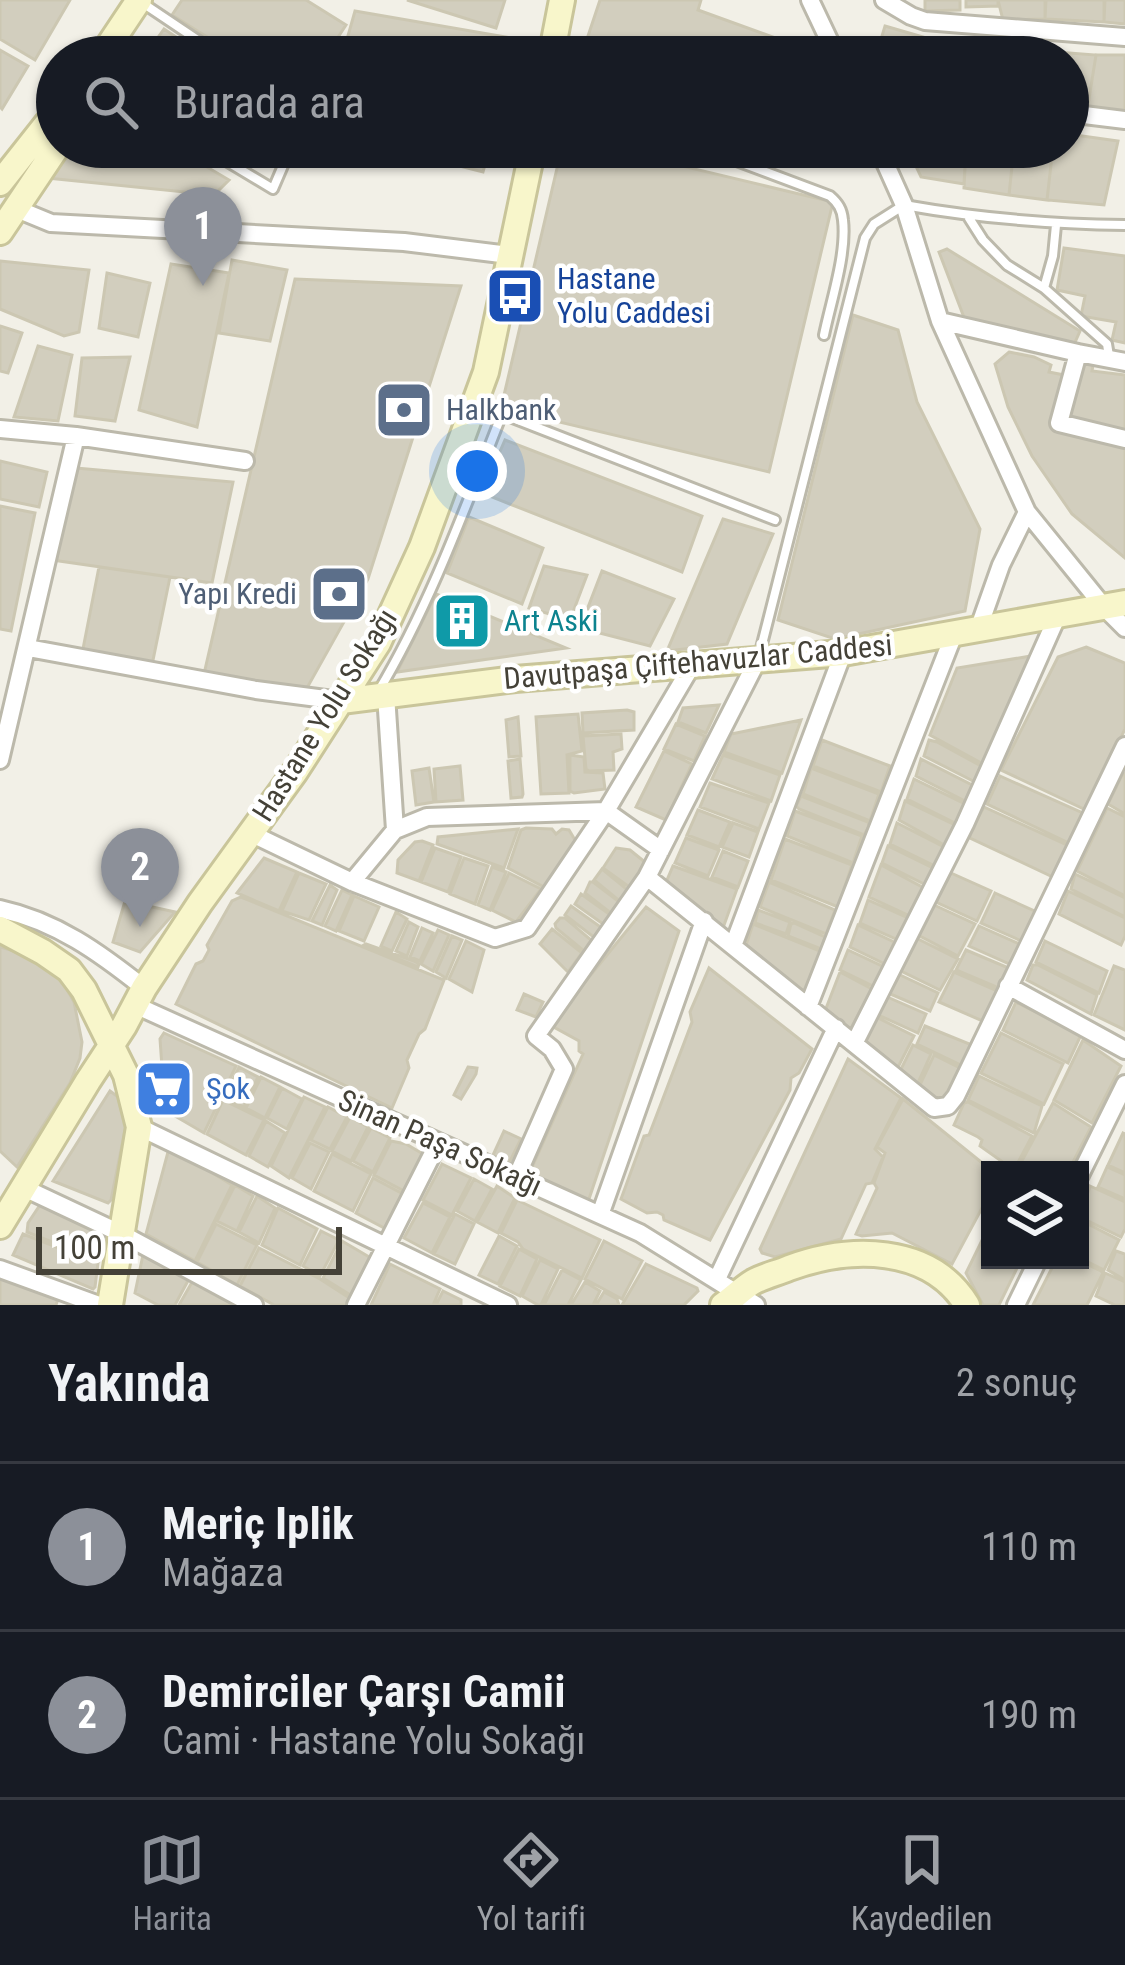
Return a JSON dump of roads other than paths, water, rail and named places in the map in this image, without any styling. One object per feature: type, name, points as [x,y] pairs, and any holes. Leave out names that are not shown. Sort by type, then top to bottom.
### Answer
[{"type":"street","points":[[555,36],[562,0]]},
{"type":"street","points":[[811,0],[827,36]]},
{"type":"street","points":[[884,0],[926,21],[1125,37]]},
{"type":"street","points":[[114,36],[136,6]]},
{"type":"street","points":[[125,36],[136,6]]},
{"type":"street","points":[[1089,116],[1125,120]]},
{"type":"street","points":[[0,182],[36,137]]},
{"type":"street","points":[[36,155],[11,203],[51,224],[404,242],[509,255]]},
{"type":"street","points":[[0,232],[43,168]]},
{"type":"street","name":"Hastane Yolu Sokağı","points":[[0,1226],[139,997],[378,643],[422,547],[486,372],[528,168]]},
{"type":"street","points":[[887,168],[904,205],[940,321],[1028,512],[1114,605],[1125,628]]},
{"type":"street","points":[[940,321],[1118,360]]},
{"type":"street","points":[[1078,353],[1059,423],[1125,439]]},
{"type":"street","points":[[0,429],[245,461]]},
{"type":"street","points":[[0,760],[76,436]]},
{"type":"street","points":[[808,1007],[966,632],[1028,512]]},
{"type":"street","name":"Davutpaşa Çiftehavuzlar Caddesi","points":[[341,700],[515,679],[843,653],[1114,605]]},
{"type":"street","points":[[855,1042],[965,824],[1057,617]]},
{"type":"street","points":[[28,648],[256,690],[341,700]]},
{"type":"street","points":[[733,946],[843,653]]},
{"type":"street","points":[[516,1178],[564,1069],[553,1049],[536,1036],[647,877],[757,661]]},
{"type":"street","points":[[250,833],[352,882],[495,938],[527,928],[606,811],[691,667]]},
{"type":"street","points":[[0,676],[20,680]]},
{"type":"street","points":[[381,696],[395,830]]},
{"type":"street","points":[[647,877],[934,1108],[948,1106],[1125,746]]},
{"type":"street","points":[[352,882],[395,830],[428,817],[606,811],[662,850]]},
{"type":"street","name":"Sinan Paşa Sokağı","points":[[0,909],[43,921],[78,940],[139,997],[438,1143],[640,1233],[716,1279],[740,1301]]},
{"type":"street","points":[[600,1215],[704,920]]},
{"type":"street","points":[[0,929],[69,970],[84,990],[126,1075],[139,1127],[110,1305]]},
{"type":"street","points":[[1009,986],[1125,1050]]},
{"type":"street","points":[[716,1279],[836,1028]]},
{"type":"street","points":[[1087,1161],[1125,1084]]},
{"type":"street","points":[[139,1127],[508,1305]]},
{"type":"street","points":[[356,1305],[438,1143]]},
{"type":"street","points":[[22,1187],[254,1305]]},
{"type":"street","points":[[740,1301],[755,1281],[816,1258],[875,1252],[920,1262],[967,1305]]},
{"type":"street","points":[[0,1269],[99,1305]]},
{"type":"street","points":[[1016,1305],[1034,1269]]},
{"type":"lane","points":[[136,6],[187,36]]},
{"type":"lane","points":[[238,168],[273,189],[282,168]]},
{"type":"lane","points":[[755,168],[830,196],[840,205],[844,223],[841,253],[824,335]]},
{"type":"lane","points":[[757,661],[865,238],[874,224],[904,205],[968,217],[1125,226]]},
{"type":"lane","points":[[968,217],[982,241],[1007,265],[1044,288],[1107,344],[1118,360]]},
{"type":"lane","points":[[1044,288],[1056,224]]},
{"type":"lane","points":[[381,696],[451,545],[502,414],[776,520]]},
{"type":"place","name":"Meriç Iplik","points":[[203,286]]},
{"type":"place","name":"Hastane Yolu Caddesi","points":[[515,296]]},
{"type":"place","name":"Halkbank","points":[[404,410]]},
{"type":"place","name":"Yapı Kredi","points":[[339,594]]},
{"type":"place","name":"Art Aski","points":[[462,621]]},
{"type":"place","name":"Demirciler Çarşı Camii","points":[[140,927]]},
{"type":"place","name":"Şok","points":[[164,1089]]}]
